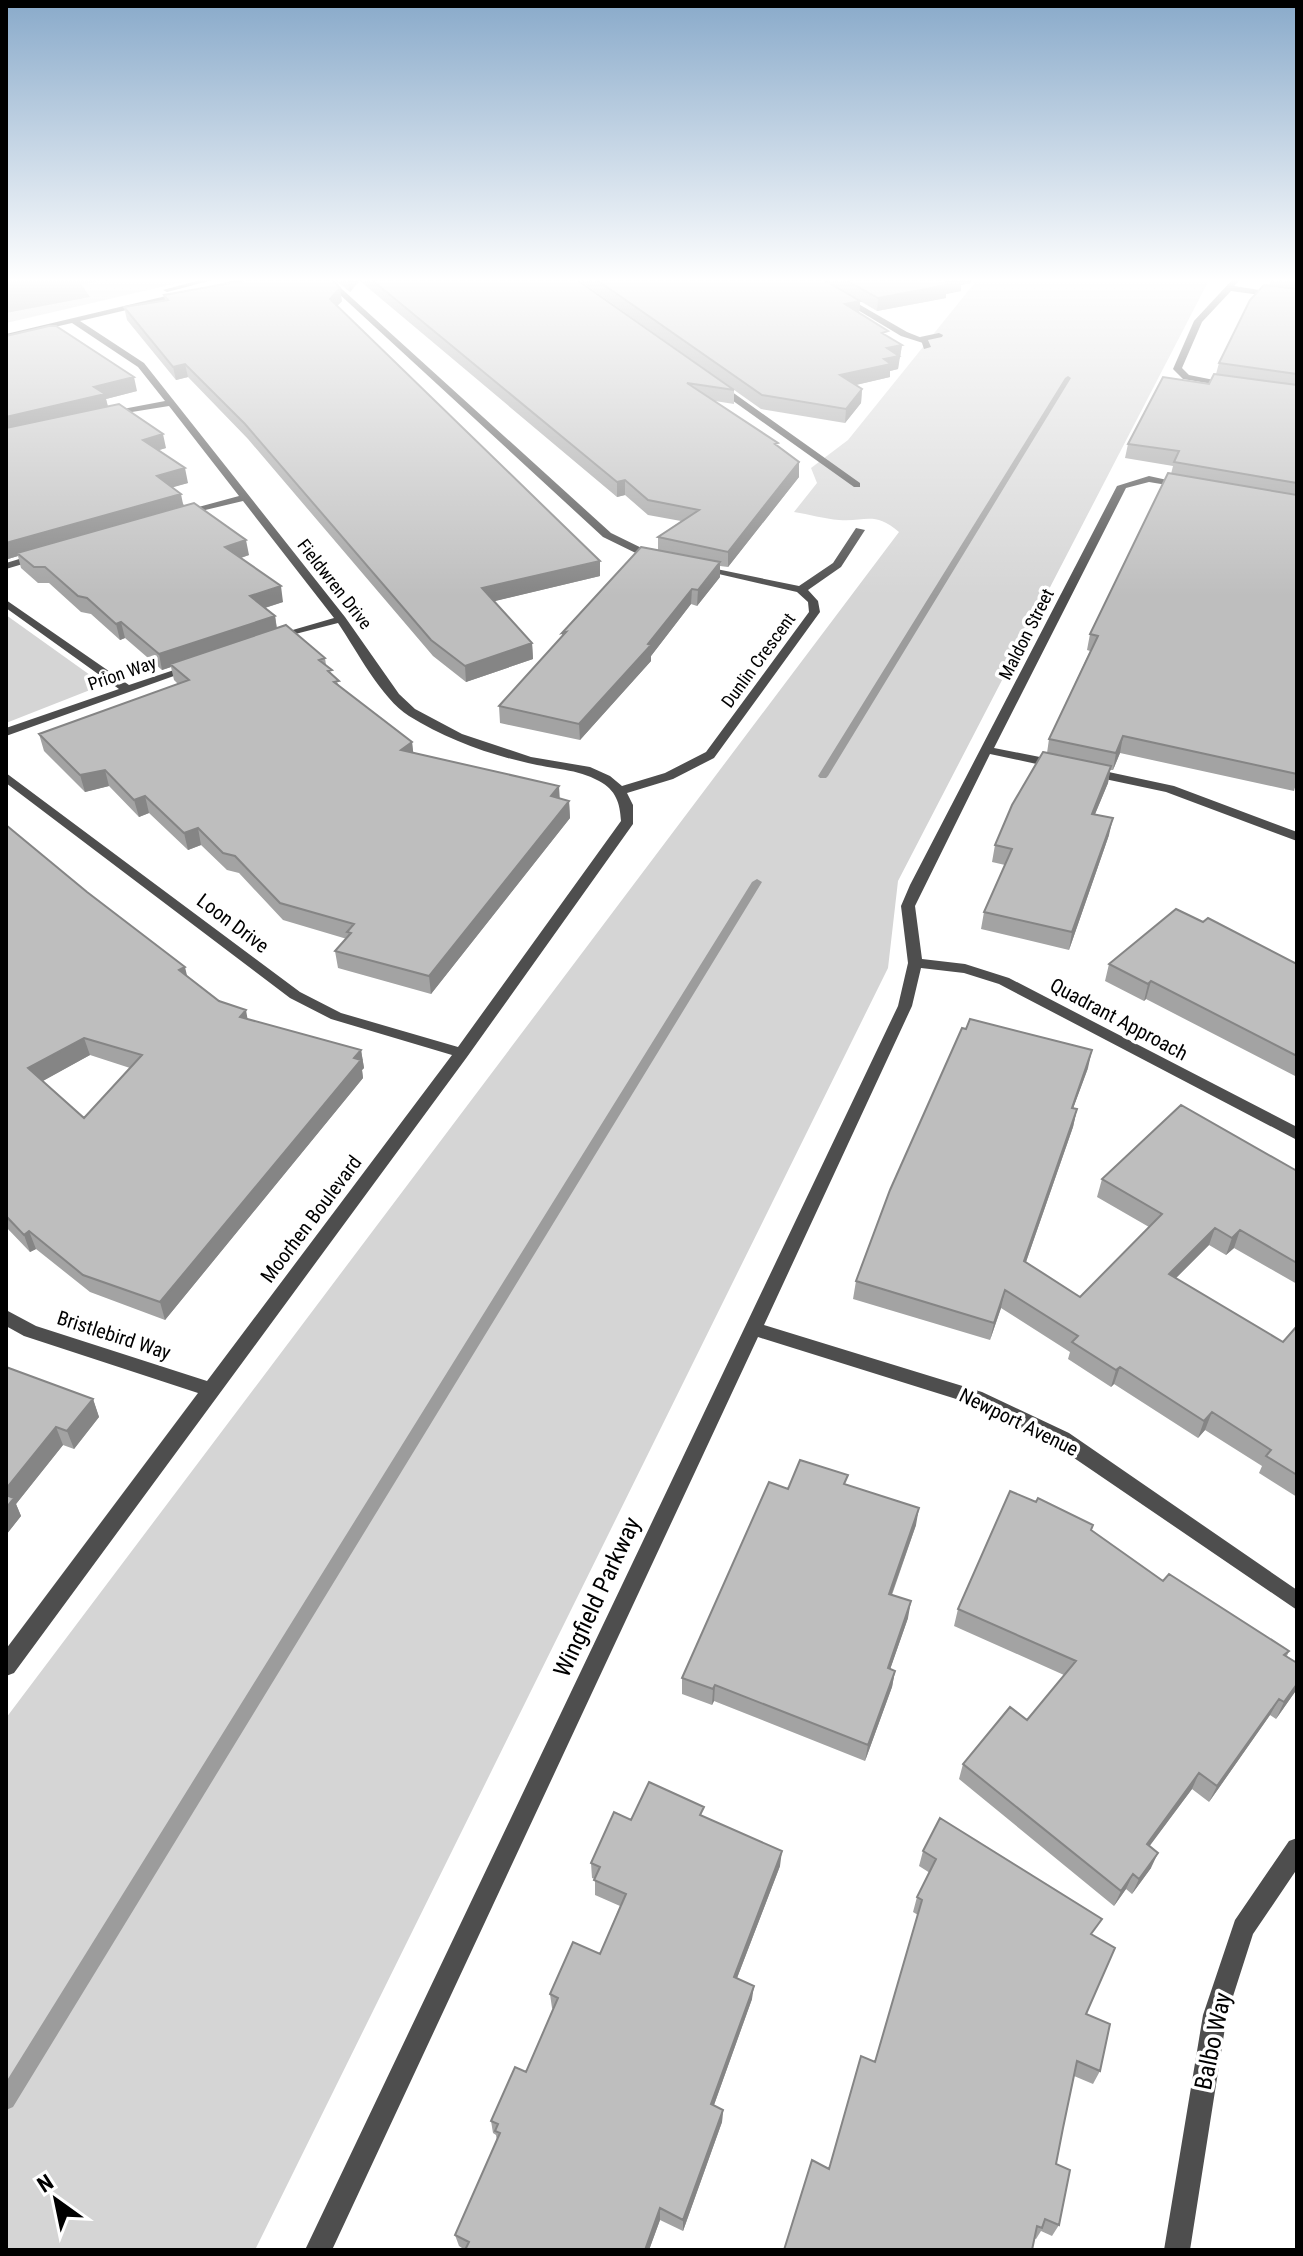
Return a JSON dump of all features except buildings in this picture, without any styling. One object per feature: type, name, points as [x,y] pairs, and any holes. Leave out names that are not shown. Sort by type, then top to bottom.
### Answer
[{"type":"street","name":"Fieldwren Drive","points":[[157,385],[341,619],[395,697],[424,722],[458,737],[529,760],[586,770],[620,791]]},
{"type":"street","points":[[444,385],[615,541],[639,553],[669,561]]},
{"type":"street","points":[[718,385],[857,485]]},
{"type":"street","points":[[1236,385],[1240,386]]},
{"type":"street","points":[[100,416],[171,403]]},
{"type":"street","name":"Maldon Street","points":[[915,963],[908,906],[1122,486],[1137,479],[1149,479],[1193,487]]},
{"type":"street","points":[[168,518],[244,498]]},
{"type":"street","points":[[801,590],[837,565],[860,530]]},
{"type":"street","points":[[6,566],[50,553]]},
{"type":"street","name":"Dunlin Crescent","points":[[620,791],[669,776],[710,755],[815,612],[813,601],[801,590],[684,564]]},
{"type":"street","points":[[6,603],[128,690]]},
{"type":"street","points":[[258,644],[341,619]]},
{"type":"street","name":"Prion Way","points":[[6,732],[213,660]]},
{"type":"street","points":[[987,750],[1170,789],[1297,837]]},
{"type":"street","name":"Loon Drive","points":[[6,777],[295,995],[336,1016],[462,1053]]},
{"type":"street","name":"Moorhen Boulevard","points":[[6,1666],[462,1053],[628,821],[627,805],[620,791]]},
{"type":"street","name":"Quadrant Approach","points":[[915,963],[965,969],[1004,981],[1297,1134]]},
{"type":"street","name":"Wingfield Parkway","points":[[318,2250],[905,1006],[915,963]]},
{"type":"street","name":"Bristlebird Way","points":[[6,1317],[30,1331],[211,1390]]},
{"type":"street","name":"Newport Avenue","points":[[752,1328],[975,1397],[1062,1439],[1297,1601]]},
{"type":"street","name":"Balbo Way","points":[[1177,2250],[1215,2015],[1243,1928],[1297,1849]]},
{"type":"shaded area","points":[[892,385],[1155,385],[898,881],[888,968],[255,2250],[6,2250],[6,1718],[899,532],[876,520],[839,520],[794,512],[817,483],[811,468],[848,440]]},
{"type":"shaded area","points":[[6,615],[90,675],[93,684],[90,690],[6,723]]},
{"type":"waterway","points":[[823,776],[1064,385]]},
{"type":"waterway","points":[[6,2100],[757,882]]}]
